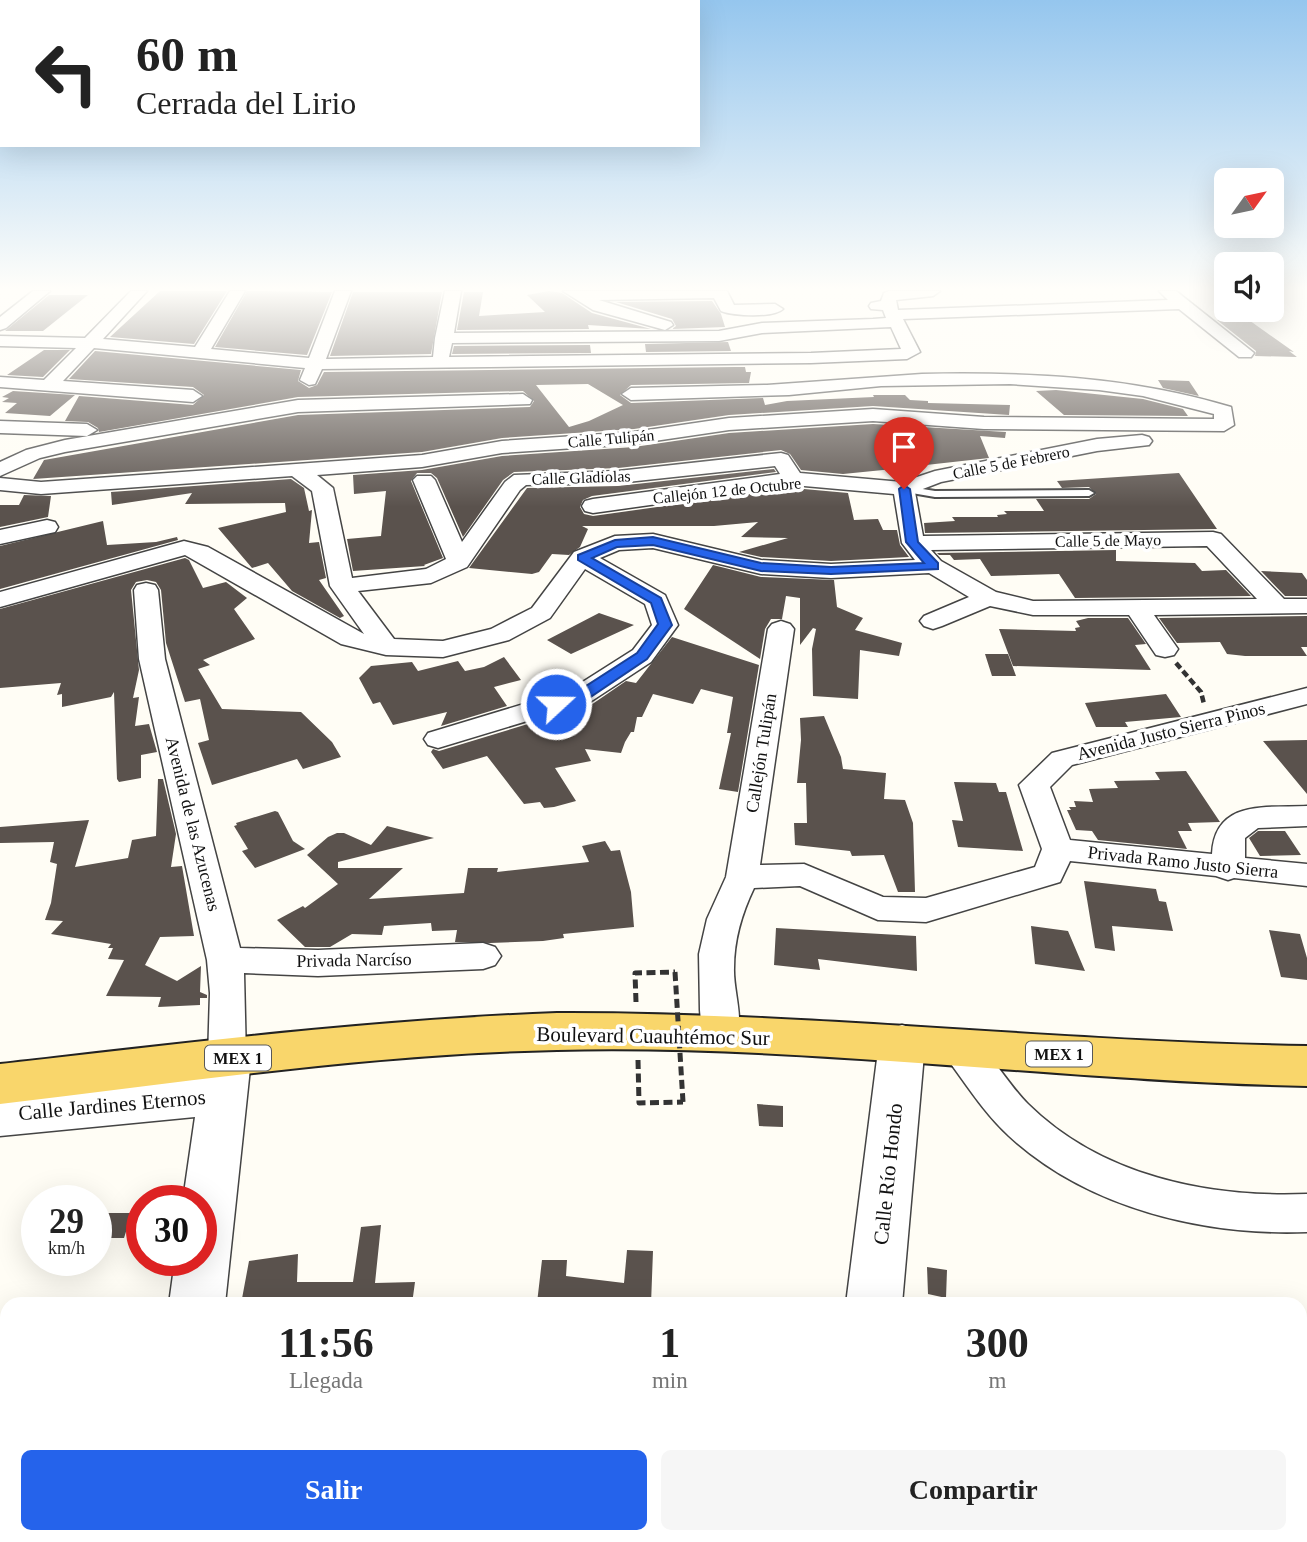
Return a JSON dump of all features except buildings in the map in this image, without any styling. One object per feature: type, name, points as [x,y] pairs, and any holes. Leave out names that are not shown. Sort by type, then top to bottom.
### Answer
[{"type":"main road","name":"Boulevard Cuauhtémoc Sur","points":[[0,1084],[225,1077],[376,1043],[601,1031],[902,1043],[1216,1066],[1307,1066]]},
{"type":"street","points":[[50,384],[72,363]]},
{"type":"street","points":[[306,363],[523,400]]},
{"type":"street","points":[[438,384],[440,363]]},
{"type":"street","points":[[0,470],[33,454],[137,433],[298,406],[438,384],[680,363]]},
{"type":"street","points":[[821,363],[842,374],[879,381]]},
{"type":"street","points":[[298,406],[316,364]]},
{"type":"street","points":[[631,394],[811,388],[879,381],[1034,380],[1188,398],[1224,411],[1224,425]]},
{"type":"street","points":[[0,382],[193,396]]},
{"type":"street","name":"Calle Tulipán","points":[[0,484],[41,488],[422,461],[502,447],[634,438],[729,424],[873,415],[984,423],[1224,425]]},
{"type":"street","name":"Calle 5 de Febrero","points":[[904,489],[935,477],[1097,445],[1190,436],[1224,425]]},
{"type":"street","points":[[0,427],[137,433]]},
{"type":"street","name":"Calle Gladiolas","points":[[459,562],[512,486],[521,479],[618,477],[781,459],[793,479]]},
{"type":"street","points":[[296,470],[322,488],[342,586],[386,647]]},
{"type":"street","name":"Callejón 12 de Octubre","points":[[593,506],[793,479],[904,489]]},
{"type":"street","points":[[342,586],[431,576],[459,562],[424,480]]},
{"type":"street","points":[[904,489],[912,542],[933,566],[988,598],[1032,608],[1307,606]]},
{"type":"street","points":[[0,537],[47,527]]},
{"type":"street","name":"Calle 5 de Mayo","points":[[912,542],[1213,539],[1276,605]]},
{"type":"street","points":[[0,600],[184,548],[200,552],[350,639],[386,647],[443,649],[500,635],[541,613],[582,557],[615,544],[653,541],[761,567],[831,571],[933,566]]},
{"type":"street","points":[[438,739],[580,696],[642,656],[665,625],[656,600],[582,557]]},
{"type":"street","name":"Avenida de las Azucenas","points":[[146,590],[152,659],[226,960],[228,993],[225,1077]]},
{"type":"street","points":[[933,621],[988,598]]},
{"type":"street","points":[[1136,607],[1165,649]]},
{"type":"street","name":"Callejón Tulipán","points":[[741,877],[781,629]]},
{"type":"street","name":"Avenida Justo Sierra Pinos","points":[[1058,849],[1034,785],[1062,758],[1206,714],[1307,695]]},
{"type":"street","points":[[1228,869],[1229,835],[1250,818],[1307,816]]},
{"type":"street","points":[[721,1034],[713,970],[726,908],[741,877],[804,875],[878,908],[926,910],[1048,874],[1058,849]]},
{"type":"street","name":"Privada Ramo Justo Sierra","points":[[1058,849],[1228,869],[1307,875]]},
{"type":"street","name":"Privada Narcíso","points":[[226,960],[318,963],[483,956]]},
{"type":"street","name":"Calle Río Hondo","points":[[875,1297],[902,1043]]},
{"type":"street","points":[[959,1047],[1007,1108],[1035,1135],[1074,1160],[1120,1182],[1175,1200],[1225,1212],[1307,1213]]},
{"type":"street","points":[[198,1297],[225,1077]]},
{"type":"street","name":"Calle Jardines Eternos","points":[[0,1116],[225,1077]]},
{"type":"lane","points":[[904,489],[935,494],[1089,493]]},
{"type":"path","points":[[1165,649],[1201,692],[1206,714]]},
{"type":"path","points":[[635,972],[675,972],[683,1102],[639,1103]]},
{"type":"route","points":[[556,704],[580,696],[642,656],[665,625],[656,600],[582,557],[615,544],[653,541],[761,567],[831,571],[933,566],[912,542],[904,489]]}]
